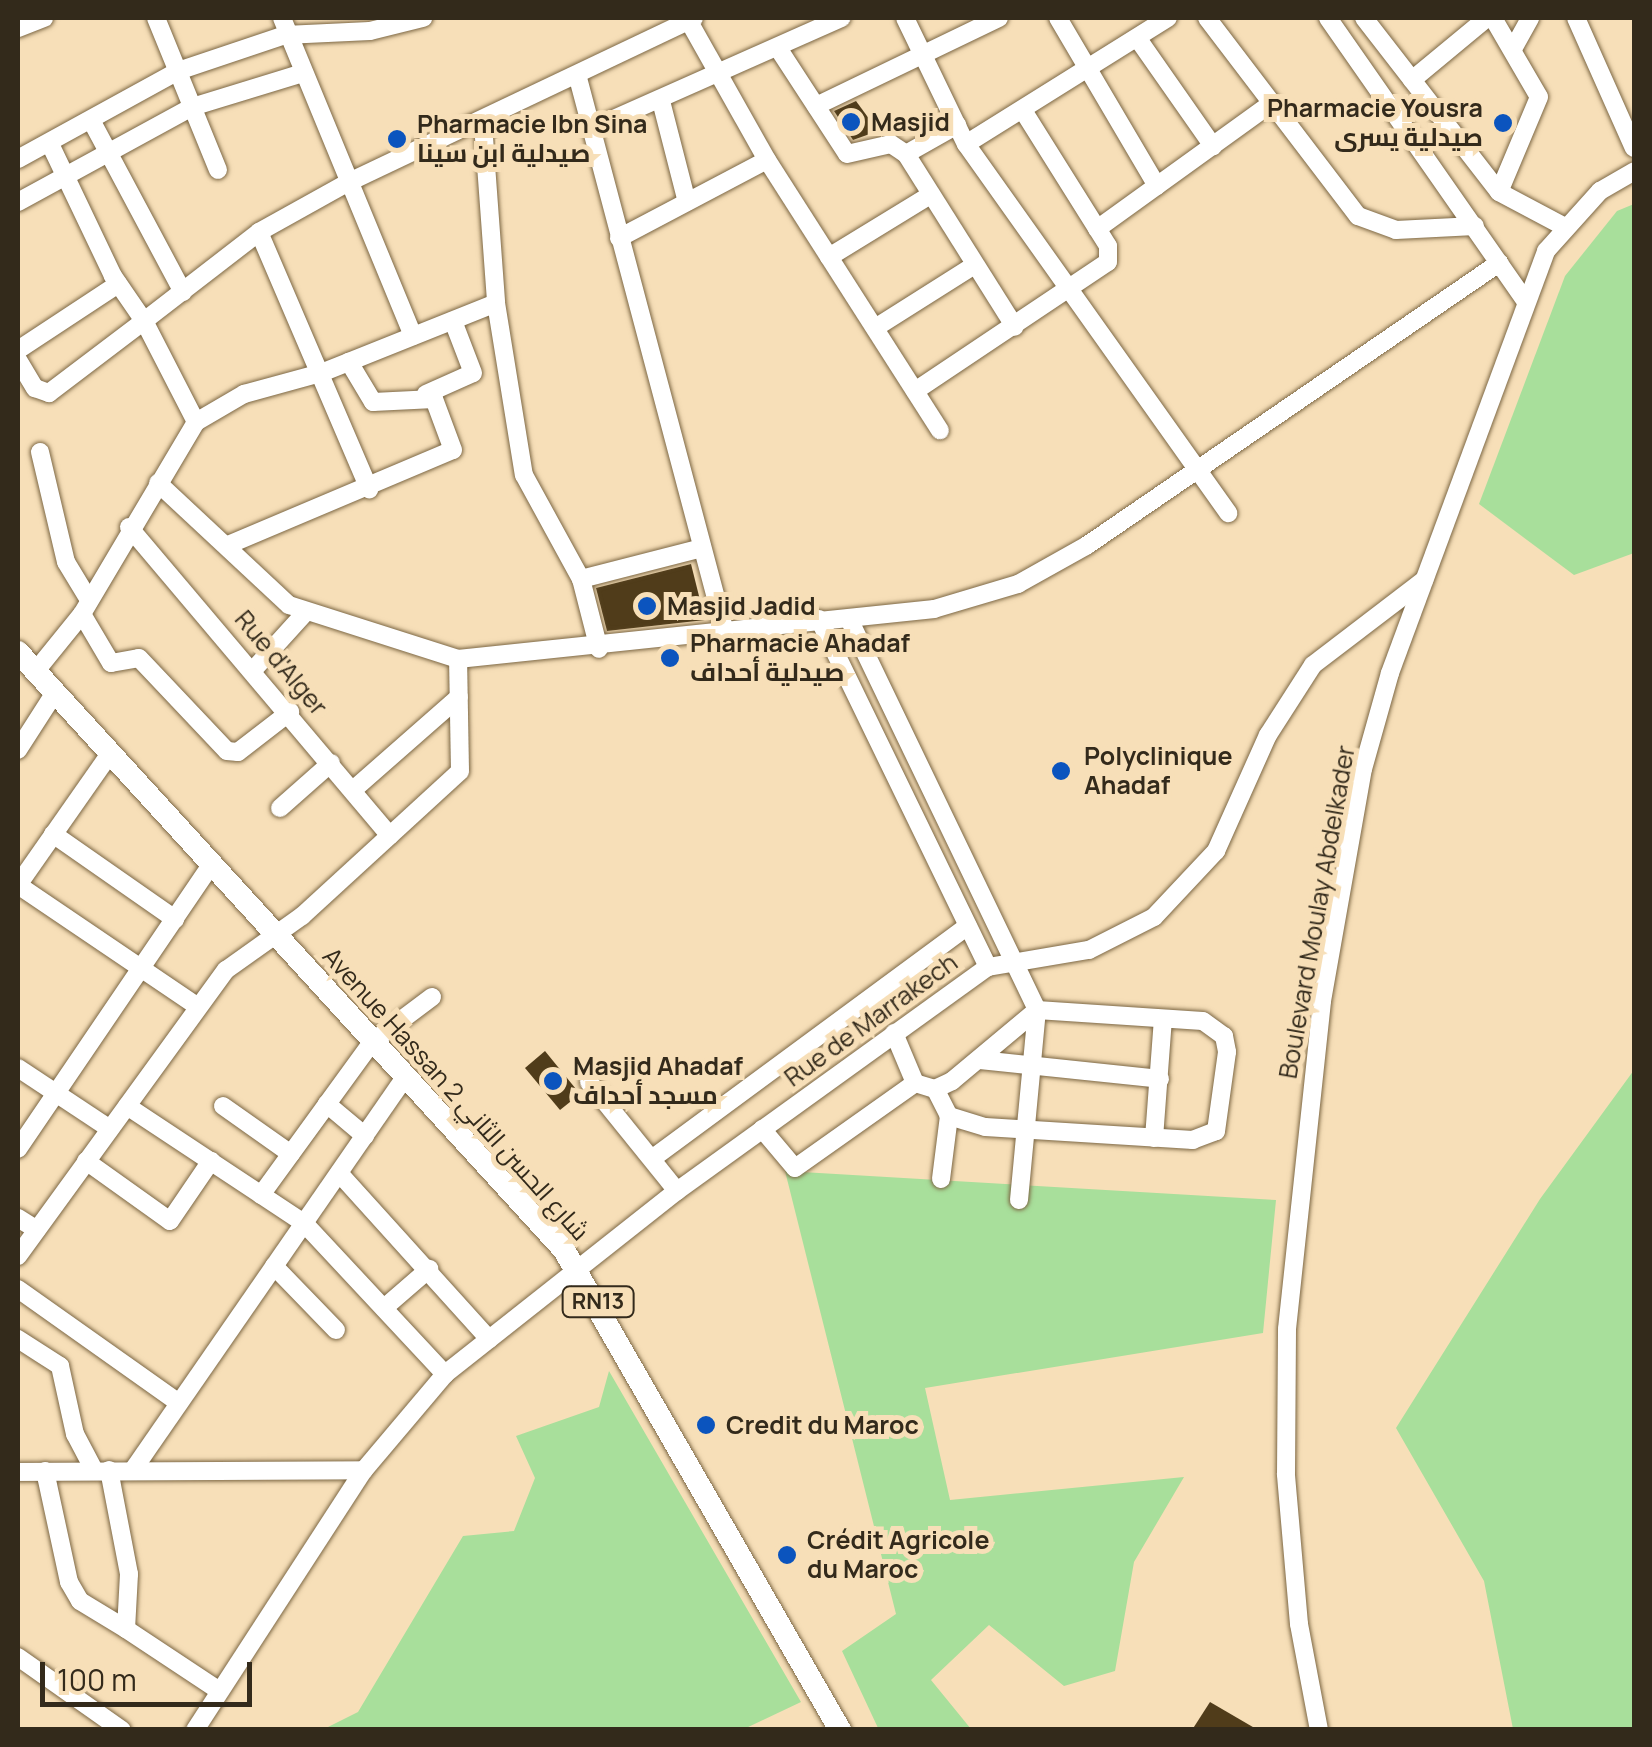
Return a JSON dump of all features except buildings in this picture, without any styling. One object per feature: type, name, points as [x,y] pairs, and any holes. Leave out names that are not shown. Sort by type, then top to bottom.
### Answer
[{"type":"main road","name":"Avenue Hassan 2 شارع الحسن الثاني","points":[[18,652],[578,1270],[840,1730]]},
{"type":"street","points":[[18,28],[44,18]]},
{"type":"street","points":[[156,18],[218,170]]},
{"type":"street","points":[[18,159],[178,71],[283,26],[386,29],[424,18]]},
{"type":"street","points":[[18,360],[35,388],[49,393],[259,232],[347,183],[483,124],[690,18],[715,75],[940,430]]},
{"type":"street","points":[[905,18],[966,144],[1067,295],[1228,513]]},
{"type":"street","points":[[816,106],[999,18]]},
{"type":"street","points":[[1058,18],[1084,72],[1157,186]]},
{"type":"street","points":[[966,144],[1024,112],[1168,18]]},
{"type":"street","points":[[1207,18],[1268,105],[1358,216],[1396,230],[1475,226]]},
{"type":"street","points":[[1328,18],[1525,300]]},
{"type":"street","points":[[1364,18],[1499,192],[1563,226]]},
{"type":"street","points":[[1412,80],[1490,18],[1513,49],[1539,97],[1499,192]]},
{"type":"street","points":[[1513,49],[1530,18]]},
{"type":"street","points":[[1576,18],[1634,148]]},
{"type":"street","points":[[591,129],[778,48],[835,19]]},
{"type":"street","points":[[283,26],[300,74],[414,336]]},
{"type":"street","points":[[1138,39],[1213,146]]},
{"type":"street","points":[[778,48],[847,154],[891,144],[906,154],[1015,327]]},
{"type":"street","points":[[18,202],[192,107],[300,74]]},
{"type":"street","points":[[578,78],[724,632]]},
{"type":"street","points":[[661,100],[687,202]]},
{"type":"street","points":[[1097,230],[1268,105]]},
{"type":"street","points":[[915,391],[1067,295],[1108,262],[1097,230],[1024,112]]},
{"type":"street","points":[[91,120],[183,292]]},
{"type":"street","points":[[483,124],[496,303],[524,475],[580,578],[599,649]]},
{"type":"street","points":[[906,154],[956,125]]},
{"type":"street","points":[[49,142],[118,284],[144,321],[196,422]]},
{"type":"street","points":[[619,238],[767,160]]},
{"type":"street","name":"Boulevard Moulay Abdelkader","points":[[1319,1730],[1298,1624],[1286,1474],[1297,1200],[1363,769],[1424,580],[1525,300],[1563,226],[1634,172]]},
{"type":"street","points":[[829,257],[930,195]]},
{"type":"street","points":[[259,232],[370,489]]},
{"type":"street","points":[[158,483],[304,614],[458,659],[599,649],[819,619],[934,609],[1018,584],[1086,546],[1192,468],[1499,264]]},
{"type":"street","points":[[875,328],[974,266]]},
{"type":"street","points":[[18,350],[118,284]]},
{"type":"street","points":[[36,672],[86,607],[129,526],[196,422],[244,394],[321,373],[496,303]]},
{"type":"street","points":[[349,362],[384,406],[426,394],[472,373],[452,320]]},
{"type":"street","points":[[228,545],[370,489],[454,450],[442,408],[426,394]]},
{"type":"street","points":[[40,452],[66,562],[111,663],[139,658],[227,752],[238,752],[290,712]]},
{"type":"street","name":"Rue d'Alger","points":[[129,526],[255,668],[390,836]]},
{"type":"street","points":[[580,578],[702,548]]},
{"type":"street","name":"Rue de Marrakech","points":[[195,1730],[364,1470],[446,1374],[677,1191],[988,967],[1129,934],[1188,887],[1216,851],[1286,699],[1313,665],[1424,580]]},
{"type":"street","points":[[255,668],[304,614]]},
{"type":"street","points":[[819,619],[988,967]]},
{"type":"street","points":[[849,619],[1011,964],[1037,1010],[1019,1200]]},
{"type":"street","points":[[18,1256],[226,970],[274,935],[390,836],[460,770],[458,659]]},
{"type":"street","points":[[18,750],[54,694]]},
{"type":"street","points":[[353,790],[459,698]]},
{"type":"street","points":[[109,756],[18,885],[198,1008]]},
{"type":"street","points":[[280,808],[331,763]]},
{"type":"street","points":[[54,834],[174,919]]},
{"type":"street","points":[[18,1148],[212,864]]},
{"type":"street","points":[[653,1158],[968,926]]},
{"type":"street","points":[[261,1195],[372,1042],[432,997]]},
{"type":"street","points":[[935,1089],[980,1060],[1037,1010],[1164,1019],[1217,1028],[1227,1052],[1216,1132],[1154,1138],[1025,1128],[950,1116]]},
{"type":"street","points":[[1154,1138],[1164,1019]]},
{"type":"street","points":[[894,1033],[915,1083]]},
{"type":"street","points":[[980,1060],[1160,1079]]},
{"type":"street","points":[[18,1068],[110,1128]]},
{"type":"street","points":[[133,1470],[406,1077]]},
{"type":"street","points":[[589,1082],[677,1191]]},
{"type":"street","points":[[915,1083],[935,1089],[950,1116],[941,1179]]},
{"type":"street","points":[[762,1129],[795,1168],[915,1083]]},
{"type":"street","points":[[328,1104],[365,1136]]},
{"type":"street","points":[[127,1106],[304,1223],[446,1374]]},
{"type":"street","points":[[223,1106],[290,1154]]},
{"type":"street","points":[[86,1162],[170,1221],[210,1161]]},
{"type":"street","points":[[339,1173],[489,1339]]},
{"type":"street","points":[[18,1218],[37,1230]]},
{"type":"street","points":[[274,1266],[336,1330]]},
{"type":"street","points":[[384,1308],[429,1270]]},
{"type":"street","points":[[18,1289],[179,1403]]},
{"type":"street","points":[[18,1339],[60,1366],[101,1470],[129,1574],[126,1629]]},
{"type":"street","points":[[18,1472],[364,1470]]},
{"type":"street","points":[[45,1471],[68,1582],[80,1601],[218,1690]]},
{"type":"street","points":[[18,1657],[122,1730]]},
{"type":"green space","points":[[1634,204],[1634,553],[1574,575],[1479,504],[1565,276],[1617,211]]},
{"type":"green space","points":[[1634,1070],[1634,1729],[1513,1729],[1484,1581],[1396,1428],[1540,1199]]},
{"type":"green space","points":[[785,1171],[1276,1200],[1263,1333],[925,1388],[950,1500],[1184,1477],[1134,1562],[1115,1671],[1064,1686],[989,1625],[931,1680],[971,1729],[878,1728],[842,1651],[896,1614]]},
{"type":"green space","points":[[609,1371],[801,1702],[744,1729],[324,1729],[358,1712],[463,1536],[514,1531],[535,1478],[516,1436],[599,1407]]},
{"type":"place","name":"Masjid","points":[[851,122]]},
{"type":"place","name":"Pharmacie Yousra صيدلية يسرى","points":[[1503,123]]},
{"type":"place","name":"Pharmacie Ibn Sina صيدلية ابن سينا","points":[[397,139]]},
{"type":"place","name":"Masjid Jadid","points":[[647,606]]},
{"type":"place","name":"Pharmacie Ahadaf صيدلية أحداف","points":[[670,658]]},
{"type":"place","name":"Polyclinique Ahadaf","points":[[1061,771]]},
{"type":"place","name":"Masjid Ahadaf مسجد أحداف","points":[[553,1081]]},
{"type":"place","name":"Credit du Maroc","points":[[706,1425]]},
{"type":"place","name":"Crédit Agricole du Maroc","points":[[787,1555]]}]
